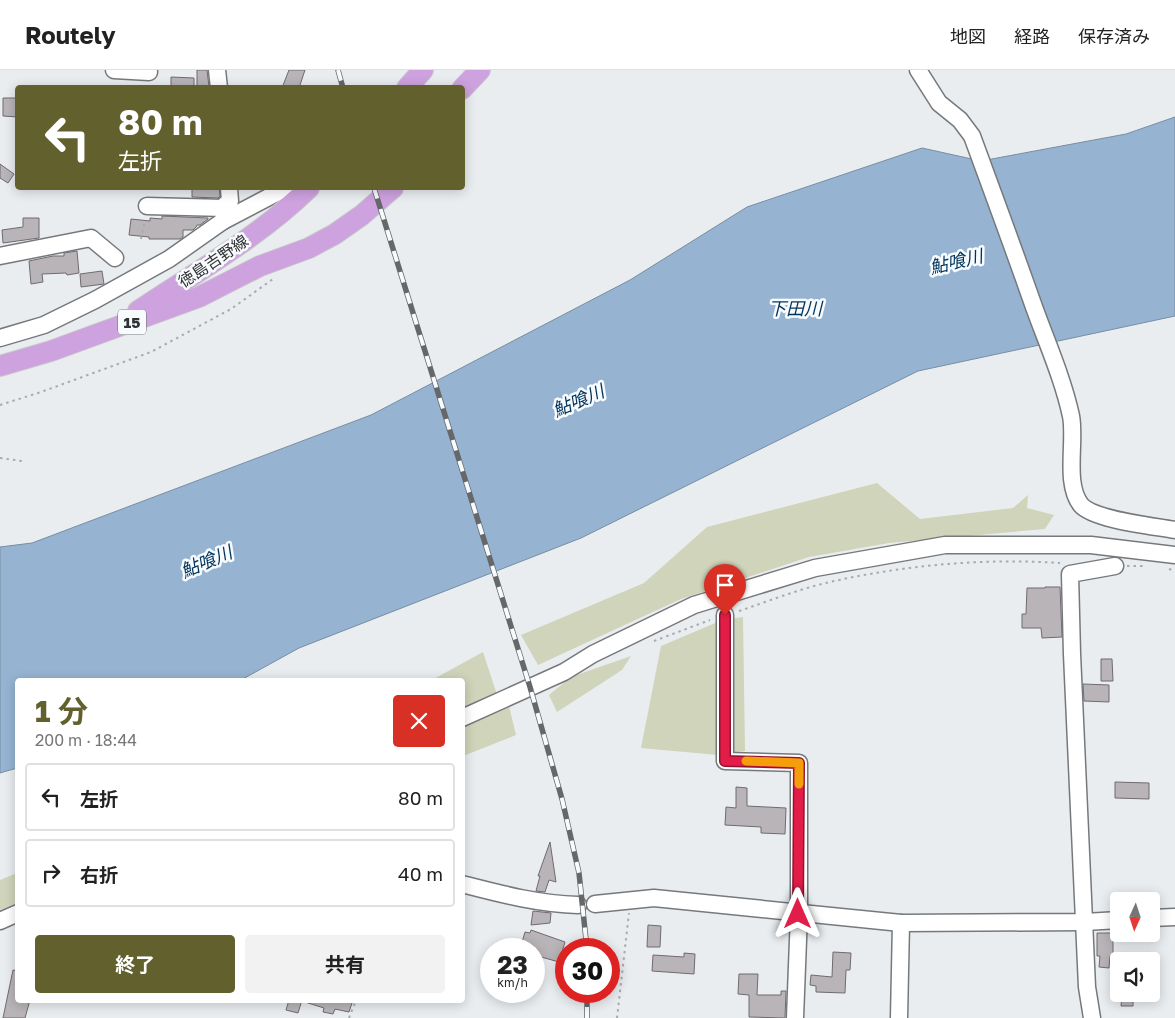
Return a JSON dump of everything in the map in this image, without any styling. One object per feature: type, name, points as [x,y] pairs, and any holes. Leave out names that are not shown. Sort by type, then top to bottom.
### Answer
[{"type":"main road","points":[[410,85],[423,70]]},
{"type":"main road","points":[[465,86],[480,70]]},
{"type":"main road","name":"徳島吉野線","points":[[112,330],[224,255],[272,220],[308,190]]},
{"type":"main road","name":"徳島吉野線","points":[[267,272],[296,241],[342,214],[375,190]]},
{"type":"main road","name":"徳島吉野線","points":[[0,366],[112,330],[267,272],[335,234],[362,215],[391,190]]},
{"type":"street","points":[[114,70],[149,72]]},
{"type":"street","points":[[217,70],[219,85]]},
{"type":"street","points":[[918,70],[939,102],[960,120],[972,136],[1049,347],[1071,416],[1073,432],[1072,479],[1079,504],[1087,511],[1099,516],[1175,530]]},
{"type":"street","points":[[0,338],[44,325],[96,300],[169,259],[227,204],[262,190]]},
{"type":"street","points":[[147,206],[227,204],[279,190]]},
{"type":"street","points":[[0,256],[91,238],[115,258]]},
{"type":"street","points":[[465,717],[564,672],[592,654],[694,605],[816,568],[946,545],[1090,545],[1170,562]]},
{"type":"street","points":[[1092,1018],[1087,987],[1082,891],[1070,574],[1115,566]]},
{"type":"street","points":[[725,615],[725,761],[799,763],[795,1018]]},
{"type":"street","points":[[465,885],[513,898],[578,905]]},
{"type":"street","points":[[595,904],[654,898],[901,923],[1110,921]]},
{"type":"street","points":[[0,921],[15,914]]},
{"type":"street","points":[[1160,917],[1175,916]]},
{"type":"street","points":[[899,1018],[901,923]]},
{"type":"path","points":[[0,405],[42,392],[151,352],[231,309],[267,272]]},
{"type":"path","points":[[0,458],[22,462]]},
{"type":"path","points":[[650,643],[725,615],[828,582],[916,566],[1016,560],[1065,563]]},
{"type":"path","points":[[1170,562],[1175,571]]},
{"type":"path","points":[[1115,566],[1149,566]]},
{"type":"path","points":[[616,1018],[631,901]]},
{"type":"path","points":[[348,1018],[355,1003]]},
{"type":"green space","points":[[877,483],[920,519],[1013,508],[1028,495],[1027,508],[1054,515],[1045,529],[889,543],[809,557],[681,599],[538,665],[521,635],[644,583],[707,527]]},
{"type":"green space","points":[[743,617],[745,751],[729,753],[730,619]]},
{"type":"green space","points":[[720,621],[718,755],[641,748],[661,646]]},
{"type":"green space","points":[[483,652],[498,698],[465,713],[465,678],[436,678]]},
{"type":"green space","points":[[631,656],[622,670],[557,712],[549,695],[571,677]]},
{"type":"green space","points":[[509,706],[516,735],[465,755],[465,725]]},
{"type":"green space","points":[[15,874],[15,904],[0,910],[0,880]]},
{"type":"water","name":"下田川","points":[[1175,117],[1175,316],[918,371],[581,538],[299,648],[245,678],[15,678],[15,769],[0,773],[0,547],[32,543],[371,415],[630,280],[747,207],[922,148],[981,161],[1126,134]]},
{"type":"building","points":[[197,70],[207,70],[209,85],[197,85]]},
{"type":"building","points":[[289,70],[305,70],[300,85],[283,85]]},
{"type":"building","points":[[171,77],[194,78],[194,85],[171,85]]},
{"type":"building","points":[[3,98],[15,98],[15,117],[3,116]]},
{"type":"building","points":[[0,164],[14,174],[8,183],[0,178]]},
{"type":"building","points":[[192,190],[219,190],[220,196],[218,198],[192,197]]},
{"type":"building","points":[[162,216],[208,219],[197,225],[193,230],[183,230],[183,237],[180,239],[149,239],[149,237],[129,235],[131,219],[150,221],[150,218],[162,219]]},
{"type":"building","points":[[23,218],[39,218],[39,238],[3,243],[2,230],[23,227]]},
{"type":"building","points":[[77,251],[79,273],[67,275],[66,273],[42,274],[43,282],[31,284],[29,261],[53,256],[64,256],[64,253]]},
{"type":"building","points":[[102,271],[104,284],[81,287],[80,274]]},
{"type":"building","points":[[1060,587],[1062,637],[1042,638],[1041,628],[1022,628],[1022,614],[1026,614],[1027,588]]},
{"type":"building","points":[[1101,659],[1112,659],[1113,681],[1101,681]]},
{"type":"building","points":[[1083,684],[1109,685],[1109,702],[1084,701]]},
{"type":"building","points":[[1115,782],[1149,783],[1149,799],[1115,798]]},
{"type":"building","points":[[736,787],[747,788],[747,806],[786,808],[785,834],[761,833],[761,827],[725,825],[726,807],[736,808]]},
{"type":"building","points":[[550,842],[556,882],[549,880],[545,892],[536,891],[540,876],[538,876]]},
{"type":"building","points":[[533,911],[551,913],[550,923],[531,925]]},
{"type":"building","points":[[648,925],[661,926],[660,947],[647,947]]},
{"type":"building","points":[[531,930],[555,938],[555,961],[545,958],[545,938],[523,938],[525,932],[530,933]]},
{"type":"building","points":[[1097,933],[1110,933],[1110,942],[1113,942],[1113,952],[1110,952],[1109,968],[1099,967],[1100,956],[1097,956]]},
{"type":"building","points":[[833,952],[851,953],[850,970],[846,970],[845,993],[816,992],[816,986],[810,985],[811,975],[832,977]]},
{"type":"building","points":[[684,953],[695,954],[694,974],[652,971],[653,955],[684,957]]},
{"type":"building","points":[[13,970],[15,970],[15,1003],[29,1003],[25,1018],[3,1018]]},
{"type":"building","points":[[739,974],[758,974],[757,995],[781,995],[781,991],[786,991],[785,1018],[749,1017],[749,995],[738,994]]},
{"type":"building","points":[[1121,1002],[1133,1002],[1133,1006],[1121,1006]]},
{"type":"building","points":[[288,1003],[301,1003],[298,1013],[286,1010]]},
{"type":"building","points":[[308,1003],[352,1003],[349,1012],[335,1009],[333,1014],[323,1012],[324,1008]]},
{"type":"railway","points":[[338,70],[342,85]]},
{"type":"railway","points":[[375,190],[530,687],[562,799],[579,873],[586,938]]},
{"type":"railway","points":[[587,1003],[587,1018]]},
{"type":"slow traffic","points":[[746,761],[799,763],[799,784]]},
{"type":"route","points":[[725,615],[725,761],[799,763],[798,914]]},
{"type":"water label","name":"鮎喰川","points":[[956,261]]},
{"type":"water label","name":"鮎喰川","points":[[578,400]]},
{"type":"water label","name":"鮎喰川","points":[[206,561]]}]
